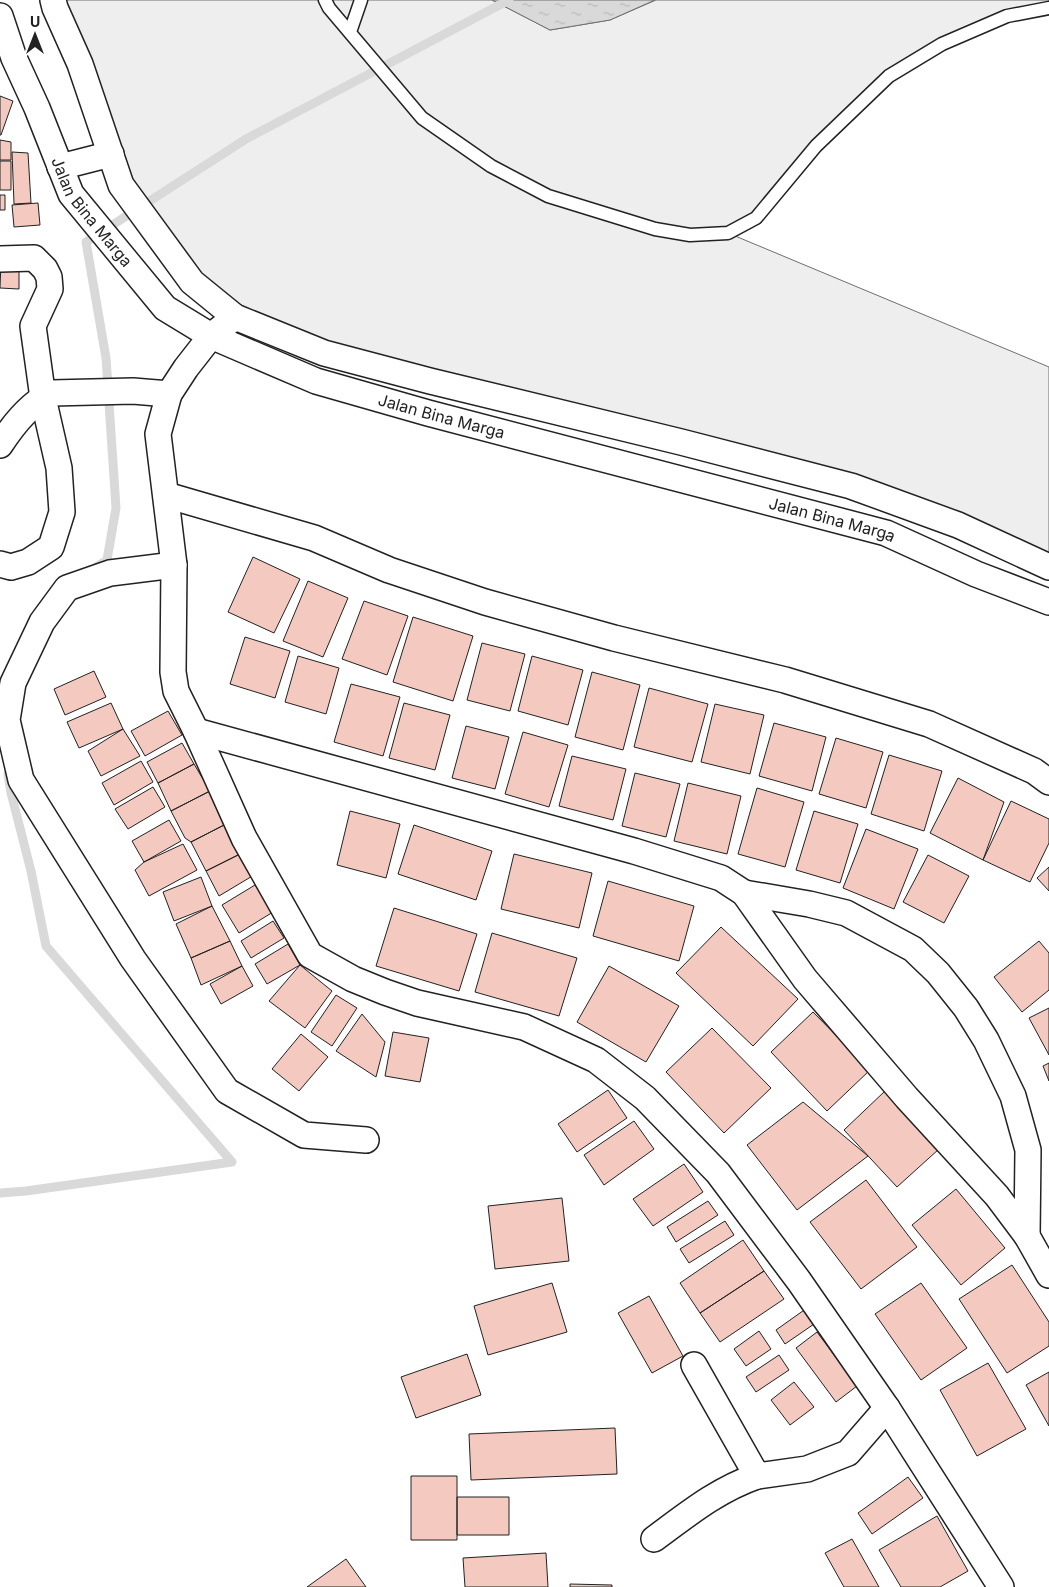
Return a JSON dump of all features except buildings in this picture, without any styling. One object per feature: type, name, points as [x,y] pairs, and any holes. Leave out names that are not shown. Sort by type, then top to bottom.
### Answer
[{"type":"street","name":"Jalan Bina Marga","points":[[53,0],[80,64],[121,185],[192,282],[235,317],[329,354],[851,486],[958,525],[1049,567]]},
{"type":"street","name":"Jalan Bina Marga","points":[[0,16],[7,58],[37,108],[71,194],[165,308],[211,336],[316,381],[428,413],[886,533],[976,574],[1049,602]]},
{"type":"street","points":[[60,167],[110,154]]},
{"type":"street","points":[[0,259],[34,258],[45,269],[49,277],[50,290],[33,326],[59,468],[62,512],[51,547],[28,562],[10,567],[0,564]]},
{"type":"street","points":[[235,317],[211,336],[186,368],[169,394],[158,434],[174,566],[173,672],[176,691],[244,838],[310,954],[353,979],[417,1003],[524,1027],[596,1060],[644,1098],[718,1173],[799,1281],[887,1408],[1000,1587]]},
{"type":"street","points":[[0,445],[11,428],[47,395],[134,391],[169,394]]},
{"type":"street","points":[[166,495],[314,538],[389,570],[485,602],[614,638],[784,680],[929,724],[1034,771],[1049,782]]},
{"type":"street","points":[[174,566],[110,573],[67,588],[42,622],[13,683],[7,720],[21,780],[133,959],[227,1090],[304,1135],[366,1140]]},
{"type":"street","points":[[196,731],[634,850],[722,878],[744,893],[805,979],[908,1098],[997,1196],[1027,1236],[1049,1275]]},
{"type":"street","points":[[744,893],[809,904],[846,913],[913,949],[938,973],[966,1008],[986,1040],[1013,1096],[1028,1150],[1027,1236]]},
{"type":"street","points":[[694,1365],[757,1476]]},
{"type":"street","points":[[654,1538],[714,1495],[738,1483],[757,1476],[807,1469],[848,1453],[887,1408]]},
{"type":"lane","points":[[325,0],[329,8],[422,118],[490,166],[548,196],[655,229],[690,236],[728,233],[756,218],[816,146],[888,76],[942,44],[1006,16],[1049,8]]},
{"type":"lane","points":[[353,36],[361,0]]},
{"type":"shaded area","points":[[53,0],[492,0],[550,30],[610,20],[656,0],[1049,0],[1049,8],[1006,16],[889,76],[756,218],[728,233],[1049,367],[1049,567],[958,525],[235,317],[121,185]]},
{"type":"water","points":[[492,0],[655,0],[610,20],[550,30]]},
{"type":"waterway","points":[[96,567],[107,560],[116,508],[106,358],[86,242],[246,139],[509,0]]},
{"type":"waterway","points":[[0,1193],[232,1162],[46,946],[31,871],[8,774]]}]
